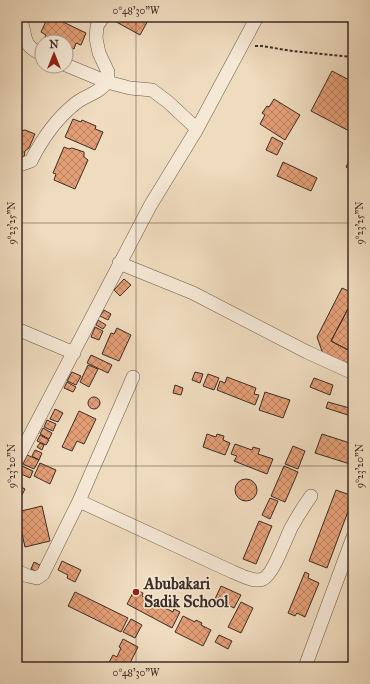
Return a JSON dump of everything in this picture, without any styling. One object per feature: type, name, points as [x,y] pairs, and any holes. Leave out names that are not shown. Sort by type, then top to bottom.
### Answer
[{"type":"street","points":[[20,17],[25,41],[34,49]]},
{"type":"street","points":[[17,166],[30,161],[39,146],[64,113],[77,102],[100,90],[107,82],[108,72],[98,53],[96,38],[97,26],[103,17]]},
{"type":"street","points":[[17,460],[74,353],[119,263],[150,206],[197,129],[257,17]]},
{"type":"street","points":[[74,68],[107,82],[130,88],[152,90],[168,102],[197,129]]},
{"type":"street","points":[[119,263],[193,293],[307,352],[353,373]]},
{"type":"street","points":[[17,329],[74,353]]},
{"type":"street","points":[[17,571],[37,578],[43,574],[79,501],[133,377]]},
{"type":"street","points":[[79,501],[253,580],[262,579],[269,574],[282,550],[291,528],[311,496]]},
{"type":"street","points":[[304,667],[348,567],[353,537]]},
{"type":"path","points":[[248,47],[262,46],[353,57]]},
{"type":"building","points":[[48,17],[61,17],[61,21],[86,33],[81,45],[76,43],[74,49],[74,34],[44,34],[41,32]]},
{"type":"building","points":[[112,17],[150,17],[140,35],[111,19]]},
{"type":"building","points":[[332,71],[353,82],[353,133],[311,111]]},
{"type":"building","points":[[274,99],[300,115],[285,140],[260,124],[265,115],[262,113],[267,106],[269,107]]},
{"type":"building","points":[[73,119],[81,122],[82,120],[96,126],[95,129],[103,132],[95,150],[65,137]]},
{"type":"building","points":[[25,130],[35,134],[29,148],[25,151],[24,157],[17,155],[17,134]]},
{"type":"building","points":[[272,137],[283,143],[277,155],[266,150]]},
{"type":"building","points":[[353,146],[353,171],[346,167],[352,155],[349,153]]},
{"type":"building","points":[[64,147],[84,152],[84,157],[88,160],[75,189],[54,180],[56,174],[53,173]]},
{"type":"building","points":[[283,162],[317,178],[311,191],[277,176]]},
{"type":"building","points":[[124,279],[131,285],[120,296],[114,290]]},
{"type":"building","points":[[342,288],[353,293],[353,306],[350,305],[331,341],[350,351],[353,345],[353,368],[323,354],[317,337]]},
{"type":"building","points":[[350,305],[353,306],[353,345],[350,351],[331,341]]},
{"type":"building","points":[[104,310],[111,314],[108,320],[100,316]]},
{"type":"building","points":[[98,320],[106,325],[103,329],[96,325]]},
{"type":"building","points":[[95,327],[103,331],[99,340],[91,337]]},
{"type":"building","points":[[117,328],[131,335],[119,361],[102,354],[111,333],[114,334]]},
{"type":"building","points":[[91,355],[112,365],[108,373],[87,363]]},
{"type":"building","points":[[88,365],[98,369],[89,387],[80,382]]},
{"type":"building","points":[[72,372],[81,376],[76,385],[67,381]]},
{"type":"building","points":[[195,372],[203,374],[200,383],[192,380]]},
{"type":"building","points":[[208,374],[219,378],[214,390],[203,386]]},
{"type":"building","points":[[227,377],[256,388],[254,394],[259,395],[255,405],[217,390],[220,381],[225,383]]},
{"type":"building","points":[[314,378],[333,385],[330,395],[310,387]]},
{"type":"building","points":[[67,382],[76,387],[73,392],[64,388]]},
{"type":"building","points":[[175,385],[183,388],[181,395],[173,393]]},
{"type":"building","points":[[265,392],[290,400],[283,418],[259,410]]},
{"type":"building","points":[[94,397],[98,399],[100,403],[98,407],[94,409],[90,407],[88,403],[90,399]]},
{"type":"building","points":[[328,402],[353,409],[351,416],[326,408]]},
{"type":"building","points":[[55,409],[63,413],[58,422],[50,419]]},
{"type":"building","points":[[79,411],[96,419],[84,444],[77,441],[72,451],[62,447]]},
{"type":"building","points":[[47,420],[56,424],[53,431],[44,427]]},
{"type":"building","points":[[43,428],[52,433],[49,439],[40,434]]},
{"type":"building","points":[[207,434],[216,437],[217,434],[224,436],[223,440],[230,443],[225,455],[203,447]]},
{"type":"building","points":[[322,434],[353,444],[353,465],[315,453]]},
{"type":"building","points":[[40,435],[49,440],[46,445],[37,441]]},
{"type":"building","points":[[40,443],[44,445],[42,450],[37,447]]},
{"type":"building","points":[[235,444],[252,450],[253,447],[260,449],[258,454],[273,459],[267,474],[234,461],[237,456],[231,454]]},
{"type":"building","points":[[293,446],[305,451],[298,469],[285,464]]},
{"type":"building","points":[[35,450],[42,453],[39,460],[32,456]]},
{"type":"building","points":[[27,455],[39,460],[34,469],[23,464]]},
{"type":"building","points":[[40,463],[56,470],[50,484],[34,476]]},
{"type":"building","points":[[22,466],[33,471],[30,478],[19,473]]},
{"type":"building","points":[[284,466],[298,472],[285,502],[271,496]]},
{"type":"building","points":[[246,479],[254,482],[257,490],[254,498],[246,501],[238,498],[235,490],[238,482]]},
{"type":"building","points":[[17,485],[25,489],[22,495],[17,493]]},
{"type":"building","points":[[336,490],[353,496],[353,498],[327,568],[309,561]]},
{"type":"building","points":[[270,498],[278,501],[270,519],[262,515]]},
{"type":"building","points":[[42,506],[50,541],[25,547],[17,512]]},
{"type":"building","points":[[259,521],[272,526],[256,564],[243,559]]},
{"type":"building","points":[[62,561],[81,570],[75,582],[67,578],[68,575],[58,570]]},
{"type":"building","points":[[34,562],[40,565],[37,572],[31,569]]},
{"type":"building","points":[[305,572],[309,574],[308,578],[319,583],[305,617],[297,613],[295,616],[288,613]]},
{"type":"building","points":[[221,586],[241,595],[234,608],[215,599]]},
{"type":"building","points":[[135,589],[143,593],[142,596],[173,612],[174,609],[180,612],[172,628],[127,604]]},
{"type":"building","points":[[75,592],[128,618],[121,632],[68,606]]},
{"type":"building","points":[[241,602],[253,608],[241,633],[228,627]]},
{"type":"building","points":[[183,616],[195,622],[196,620],[202,623],[201,625],[211,630],[203,646],[175,632]]},
{"type":"building","points":[[131,619],[142,625],[135,638],[123,632]]},
{"type":"building","points":[[219,635],[232,641],[228,649],[215,642]]},
{"type":"building","points":[[123,639],[138,647],[128,667],[107,666],[113,655],[117,657],[121,648],[119,647]]},
{"type":"place","name":"Abubakari Sadik School","points":[[136,592]]}]
